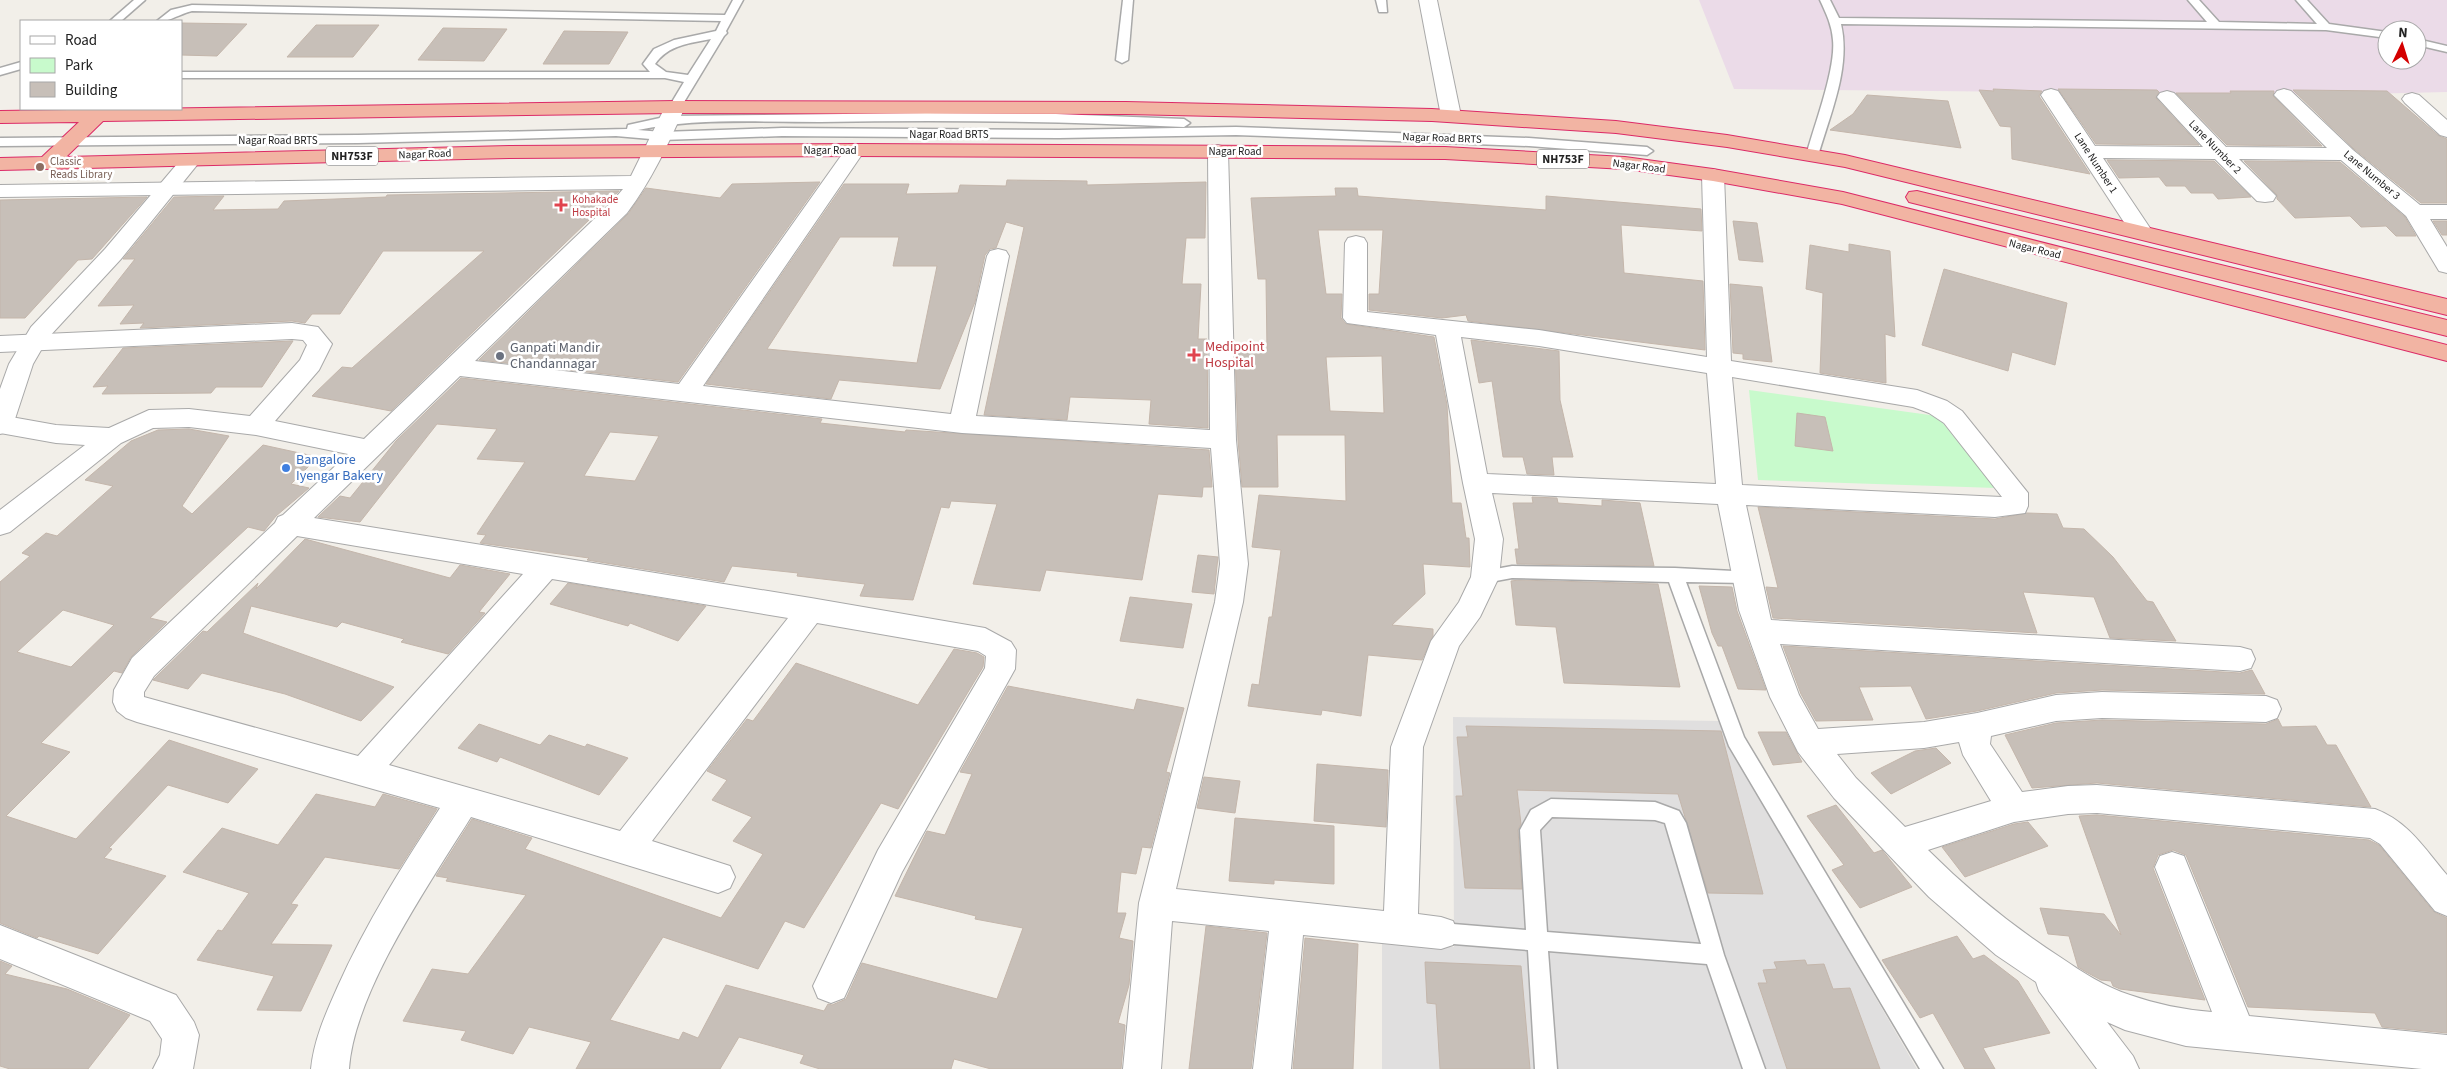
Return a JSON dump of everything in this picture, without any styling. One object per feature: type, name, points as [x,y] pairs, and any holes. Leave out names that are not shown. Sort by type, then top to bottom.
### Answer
[{"type":"highway","name":"Nagar Road","points":[[0,117],[97,116],[666,128],[1060,127],[1451,116],[1616,127],[1727,141],[1855,163],[2142,231],[2447,307]]},
{"type":"highway","points":[[48,163],[97,116]]},
{"type":"highway","points":[[1536,122],[1586,137],[1647,151],[1769,167],[1907,195],[2447,328]]},
{"type":"highway","name":"Nagar Road","points":[[0,164],[509,152],[666,128],[855,150],[1060,127],[1227,141],[1625,163],[1713,175],[1843,198],[2447,353]]},
{"type":"street","points":[[1428,0],[1451,116]]},
{"type":"street","name":"Lane Number 1","points":[[2051,95],[2142,231]]},
{"type":"street","name":"Lane Number 3","points":[[2284,95],[2346,154],[2415,212],[2447,266]]},
{"type":"street","name":"Lane Number 2","points":[[2167,97],[2219,152],[2265,196]]},
{"type":"street","points":[[2412,99],[2447,131]]},
{"type":"street","points":[[666,128],[638,182],[619,208],[369,449],[288,524],[143,667],[128,690],[128,702],[137,709],[364,771],[462,802],[627,848],[718,877]]},
{"type":"street","points":[[1142,1069],[1156,903],[1230,602],[1234,564],[1223,440],[1227,141]]},
{"type":"street","points":[[686,393],[855,150]]},
{"type":"street","points":[[2089,152],[2346,154]]},
{"type":"street","points":[[112,437],[56,434],[0,425],[21,364],[39,333],[113,254],[190,161]]},
{"type":"street","points":[[1713,175],[1719,367],[1730,495],[1746,576],[1760,631],[1785,697],[1809,743],[1845,788],[1941,886],[2008,943],[2072,986],[2125,1012],[2186,1028],[2447,1053]]},
{"type":"street","points":[[0,191],[638,182]]},
{"type":"street","points":[[2415,212],[2447,212]]},
{"type":"street","points":[[1356,243],[1355,318],[1539,338],[1917,399],[1938,407],[1953,417],[2015,493],[2014,506],[1995,508],[1476,483]]},
{"type":"street","points":[[962,424],[998,256]]},
{"type":"street","points":[[1400,930],[1407,747],[1446,641],[1470,609],[1485,577],[1488,539],[1447,328]]},
{"type":"street","points":[[0,344],[292,331],[310,333],[320,344],[310,364],[256,426]]},
{"type":"street","points":[[454,367],[962,424],[1223,440]]},
{"type":"street","points":[[0,525],[112,437],[149,420],[190,418],[256,426],[369,449]]},
{"type":"street","points":[[288,524],[544,569],[810,609],[985,640],[1001,650],[1000,669],[890,860],[831,986]]},
{"type":"street","points":[[364,771],[544,569]]},
{"type":"street","points":[[627,848],[810,609]]},
{"type":"street","points":[[1760,631],[2240,659]]},
{"type":"street","points":[[1809,743],[1924,735],[1977,726],[2056,708],[2102,705],[2266,709]]},
{"type":"street","points":[[1977,726],[1974,746],[2014,808]]},
{"type":"street","points":[[1898,844],[2014,808],[2068,800],[2097,799],[2375,824],[2392,834],[2447,900]]},
{"type":"street","points":[[330,1069],[331,1049],[362,970],[389,919],[462,802]]},
{"type":"street","points":[[2172,867],[2238,1033]]},
{"type":"street","points":[[1156,903],[1441,933]]},
{"type":"street","points":[[1272,1069],[1288,917]]},
{"type":"street","points":[[0,942],[163,1008],[180,1035],[177,1062],[172,1069]]},
{"type":"street","points":[[2046,969],[2120,1069]]},
{"type":"lane","points":[[116,20],[140,0]]},
{"type":"lane","points":[[666,128],[690,79],[722,33],[738,0]]},
{"type":"lane","points":[[1122,60],[1128,0]]},
{"type":"lane","points":[[1812,156],[1839,59],[1839,40],[1835,21],[1825,0]]},
{"type":"lane","points":[[2193,0],[2216,26]]},
{"type":"lane","points":[[2301,0],[2326,27]]},
{"type":"lane","points":[[163,20],[175,12],[192,8],[729,18]]},
{"type":"lane","points":[[1835,21],[2326,27],[2377,34]]},
{"type":"lane","points":[[665,75],[654,71],[649,64],[658,51],[678,42],[722,33]]},
{"type":"lane","points":[[2427,44],[2447,49]]},
{"type":"lane","points":[[0,72],[20,65]]},
{"type":"lane","points":[[182,75],[665,75],[690,79]]},
{"type":"lane","name":"Nagar Road BRTS","points":[[666,128],[782,132],[1189,123],[1227,141],[1529,142],[1647,151]]},
{"type":"lane","points":[[616,132],[666,128]]},
{"type":"lane","points":[[616,132],[666,128]]},
{"type":"lane","name":"Nagar Road BRTS","points":[[0,142],[358,139],[616,132]]},
{"type":"lane","points":[[1485,577],[1512,572],[1746,576]]},
{"type":"lane","points":[[1675,574],[1736,740],[1932,1069]]},
{"type":"lane","points":[[1546,1069],[1530,830],[1536,817],[1543,811],[1551,808],[1655,811],[1672,817],[1676,823],[1714,955],[1754,1069]]},
{"type":"lane","points":[[1441,933],[1714,955]]},
{"type":"shaded area","points":[[1699,0],[2447,0],[2447,92],[2320,95],[1734,89]]},
{"type":"shaded area","points":[[1453,717],[1720,721],[1771,817],[1917,1069],[1382,1069],[1382,944],[1454,947]]},
{"type":"green space","points":[[1749,390],[1937,416],[1996,488],[1758,480]]},
{"type":"building","points":[[182,23],[247,24],[217,56],[182,55]]},
{"type":"building","points":[[316,25],[379,25],[353,57],[287,57]]},
{"type":"building","points":[[443,28],[507,29],[484,61],[418,60]]},
{"type":"building","points":[[564,31],[628,32],[609,64],[543,64]]},
{"type":"building","points":[[1993,89],[2042,91],[2039,96],[2090,174],[2012,159],[2011,127],[2000,126],[1979,90],[1994,91]]},
{"type":"building","points":[[2058,89],[2157,90],[2159,92],[2156,98],[2199,145],[2096,144]]},
{"type":"building","points":[[2293,90],[2387,91],[2439,136],[2447,139],[2447,203],[2421,203],[2354,149]]},
{"type":"building","points":[[2230,91],[2274,91],[2273,96],[2322,146],[2227,145],[2176,93],[2231,93]]},
{"type":"building","points":[[1867,95],[1948,101],[1961,148],[1830,130],[1853,114]]},
{"type":"building","points":[[2107,160],[2214,161],[2251,197],[2218,199],[2213,193],[2191,193],[2185,186],[2166,186],[2159,177],[2119,178]]},
{"type":"building","points":[[2244,161],[2340,162],[2405,217],[2416,236],[2396,236],[2386,226],[2361,227],[2350,216],[2295,218],[2277,199],[2277,195]]},
{"type":"building","points":[[1007,180],[1087,181],[1087,185],[1206,182],[1205,238],[1186,238],[1182,284],[1201,284],[1198,339],[1207,339],[1208,428],[1149,424],[1151,400],[1070,397],[1067,420],[984,415],[1024,227],[1006,222],[996,248],[990,249],[985,255],[975,302],[940,389],[839,380],[831,399],[706,384],[844,184],[909,184],[906,194],[958,193],[960,185],[1006,186]],"holes":[[[840,237],[899,237],[893,266],[937,266],[917,363],[767,349]]]},
{"type":"building","points":[[820,182],[678,382],[479,360],[628,214],[646,188],[720,198],[732,184]]},
{"type":"building","points":[[1335,188],[1357,188],[1358,196],[1546,210],[1546,196],[1701,209],[1702,231],[1621,225],[1624,273],[1703,281],[1705,350],[1468,321],[1466,315],[1442,318],[1369,310],[1369,294],[1379,294],[1383,230],[1318,230],[1326,294],[1342,294],[1341,318],[1346,324],[1434,337],[1447,405],[1452,503],[1461,503],[1466,538],[1469,538],[1470,567],[1423,564],[1425,594],[1392,625],[1433,629],[1433,636],[1422,660],[1368,655],[1361,716],[1322,710],[1321,715],[1248,706],[1252,684],[1259,685],[1269,617],[1272,617],[1281,550],[1252,547],[1259,495],[1346,501],[1345,435],[1277,435],[1278,487],[1242,487],[1238,440],[1235,351],[1267,351],[1266,279],[1258,279],[1251,198],[1336,196]],"holes":[[[1382,356],[1384,413],[1330,411],[1326,357]]]},
{"type":"building","points":[[619,191],[391,411],[312,396],[342,367],[352,368],[484,251],[383,251],[340,314],[312,314],[305,323],[292,321],[140,328],[144,323],[120,324],[134,305],[98,306],[135,259],[123,259],[174,197],[224,196],[213,210],[278,209],[284,201],[386,197],[387,195]]},
{"type":"building","points":[[147,197],[92,259],[78,260],[25,318],[0,318],[0,200]]},
{"type":"building","points":[[1733,221],[1757,223],[1763,262],[1739,260]]},
{"type":"building","points":[[2433,221],[2447,221],[2447,235],[2442,235]]},
{"type":"building","points":[[1849,244],[1890,251],[1895,337],[1885,334],[1886,383],[1820,373],[1823,293],[1806,289],[1810,245],[1849,252]]},
{"type":"building","points":[[1944,269],[2067,303],[2055,365],[2012,352],[2008,371],[1922,345]]},
{"type":"building","points":[[1730,284],[1762,287],[1772,362],[1743,359],[1743,354],[1733,353]]},
{"type":"building","points":[[1471,340],[1559,351],[1560,400],[1573,457],[1552,457],[1554,475],[1527,474],[1523,457],[1503,457],[1492,381],[1479,383]]},
{"type":"building","points":[[293,341],[262,387],[216,387],[211,393],[102,394],[108,386],[93,387],[123,348]]},
{"type":"building","points":[[461,378],[822,419],[820,423],[905,432],[906,430],[1209,450],[1212,487],[1203,487],[1202,497],[1158,494],[1142,580],[1046,570],[1040,591],[973,584],[997,504],[951,501],[949,508],[941,507],[913,600],[860,596],[865,584],[797,576],[798,573],[732,566],[724,582],[587,560],[589,558],[480,543],[486,535],[477,534],[525,462],[477,459],[497,429],[437,424],[360,522],[318,517],[340,496],[350,498],[396,441]],"holes":[[[610,432],[659,436],[635,481],[584,476]]]},
{"type":"building","points":[[1797,413],[1825,417],[1833,451],[1795,446]]},
{"type":"building","points":[[189,429],[229,436],[182,506],[192,514],[263,445],[318,457],[291,484],[309,488],[276,516],[264,531],[248,527],[150,618],[167,622],[131,657],[122,673],[114,671],[41,743],[70,752],[6,816],[76,839],[169,740],[258,769],[228,803],[168,785],[109,848],[112,849],[104,858],[166,876],[98,954],[39,936],[37,938],[0,923],[0,582],[30,556],[22,553],[46,533],[57,536],[113,486],[85,480],[131,441],[158,430]],"holes":[[[63,610],[114,625],[71,667],[17,652]]]},
{"type":"building","points":[[1532,497],[1557,498],[1558,503],[1602,506],[1602,500],[1640,503],[1654,566],[1517,564],[1515,549],[1519,549],[1513,503],[1533,503]]},
{"type":"building","points":[[1758,507],[1995,519],[2027,513],[2057,514],[2063,528],[2084,529],[2113,557],[2147,601],[2153,602],[2176,641],[2110,638],[2094,597],[2023,592],[2037,633],[1773,618],[1766,587],[1778,588]]},
{"type":"building","points":[[305,539],[450,578],[460,565],[510,574],[479,612],[485,613],[448,654],[401,642],[404,639],[342,622],[337,627],[251,606],[243,633],[394,687],[361,721],[285,694],[202,673],[188,689],[153,680],[203,631],[207,632],[258,583],[256,589]]},
{"type":"building","points":[[1198,555],[1218,557],[1214,594],[1192,592]]},
{"type":"building","points":[[1511,581],[1658,584],[1680,687],[1564,683],[1556,627],[1516,625]]},
{"type":"building","points":[[568,583],[706,606],[678,641],[630,623],[628,626],[550,604]]},
{"type":"building","points":[[1699,586],[1732,587],[1737,611],[1766,690],[1738,689],[1722,646],[1718,646],[1712,633]]},
{"type":"building","points":[[1130,597],[1192,604],[1183,648],[1120,641]]},
{"type":"building","points":[[1783,646],[2240,673],[2252,670],[2265,694],[2102,690],[2056,693],[1977,711],[1926,719],[1911,686],[1859,687],[1873,720],[1816,721],[1801,694]]},
{"type":"building","points":[[954,649],[977,653],[984,657],[983,667],[898,809],[881,803],[804,928],[785,921],[758,969],[663,937],[610,1020],[679,1040],[683,1032],[698,1038],[726,985],[824,1011],[828,1004],[832,1005],[846,999],[862,963],[997,999],[1023,928],[975,919],[976,916],[895,896],[927,831],[945,835],[972,774],[960,772],[1008,686],[1134,710],[1137,699],[1184,708],[1166,772],[1170,773],[1151,848],[1142,847],[1136,874],[1121,872],[1117,913],[1126,913],[1119,938],[1133,941],[1129,985],[1118,1023],[1125,1025],[1121,1069],[991,1069],[954,1059],[951,1069],[820,1069],[800,1063],[804,1055],[739,1037],[720,1069],[576,1069],[591,1042],[529,1027],[513,1054],[461,1040],[466,1031],[403,1021],[432,969],[468,974],[526,895],[446,881],[448,878],[436,876],[472,819],[532,838],[525,849],[721,918],[763,854],[733,841],[752,817],[712,800],[727,780],[707,771],[747,719],[753,721],[796,663],[918,705]]},
{"type":"building","points":[[2278,719],[2282,727],[2316,726],[2327,745],[2336,745],[2371,807],[2097,783],[2032,788],[2005,735],[2056,723],[2102,720],[2266,724]]},
{"type":"building","points":[[479,724],[540,745],[549,735],[585,747],[587,744],[628,758],[599,795],[500,757],[497,762],[458,748]]},
{"type":"building","points":[[1466,726],[1721,731],[1763,894],[1708,893],[1678,794],[1517,790],[1521,824],[1518,830],[1522,889],[1465,888],[1456,796],[1463,796],[1457,737],[1468,737]]},
{"type":"building","points":[[1758,732],[1786,732],[1802,762],[1773,765]]},
{"type":"building","points":[[1936,748],[1951,763],[1891,794],[1871,773],[1915,751]]},
{"type":"building","points":[[1317,764],[1388,770],[1386,827],[1314,821]]},
{"type":"building","points":[[1204,777],[1240,781],[1235,813],[1197,808]]},
{"type":"building","points":[[316,794],[375,807],[383,794],[437,809],[399,869],[325,857],[291,904],[298,905],[271,944],[332,945],[301,1011],[257,1010],[274,976],[197,960],[218,930],[222,931],[249,893],[183,872],[222,828],[278,845]]},
{"type":"building","points":[[1836,805],[1874,853],[1882,850],[1912,887],[1860,908],[1832,870],[1844,865],[1807,816]]},
{"type":"building","points":[[2097,815],[2369,840],[2379,845],[2434,912],[2447,918],[2447,1033],[2382,1027],[2375,1013],[2248,1007],[2186,855],[2173,850],[2158,855],[2153,868],[2205,1000],[2120,989],[2113,986],[2111,981],[2101,980],[2086,972],[2078,967],[2069,936],[2048,934],[2040,908],[2104,914],[2121,935],[2079,816]]},
{"type":"building","points":[[1235,818],[1334,826],[1334,884],[1274,880],[1274,884],[1229,881]]},
{"type":"building","points":[[2028,822],[2048,846],[1965,877],[1942,847],[2014,824]]},
{"type":"building","points":[[1206,926],[1267,933],[1251,1069],[1189,1069]]},
{"type":"building","points":[[1957,936],[1973,959],[1984,955],[2018,981],[2050,1033],[1983,1048],[1995,1069],[1965,1069],[1933,1013],[1920,1018],[1882,960]]},
{"type":"building","points":[[1305,938],[1358,944],[1353,1069],[1293,1069]]},
{"type":"building","points":[[1805,960],[1807,965],[1824,964],[1833,989],[1850,988],[1880,1069],[1787,1069],[1758,983],[1767,983],[1763,970],[1777,969],[1774,962]]},
{"type":"building","points":[[0,961],[12,966],[5,974],[67,989],[130,1015],[88,1069],[10,1069],[0,1066]]},
{"type":"building","points":[[1425,962],[1521,966],[1530,1069],[1440,1069],[1436,1004],[1427,1003]]},
{"type":"place","name":"Classic Reads Library","points":[[40,167]]},
{"type":"place","name":"Kohakade Hospital","points":[[561,205]]},
{"type":"place","name":"Medipoint Hospital","points":[[1194,355]]},
{"type":"place","name":"Ganpati Mandir Chandannagar","points":[[500,356]]},
{"type":"place","name":"Bangalore Iyengar Bakery","points":[[286,468]]}]
